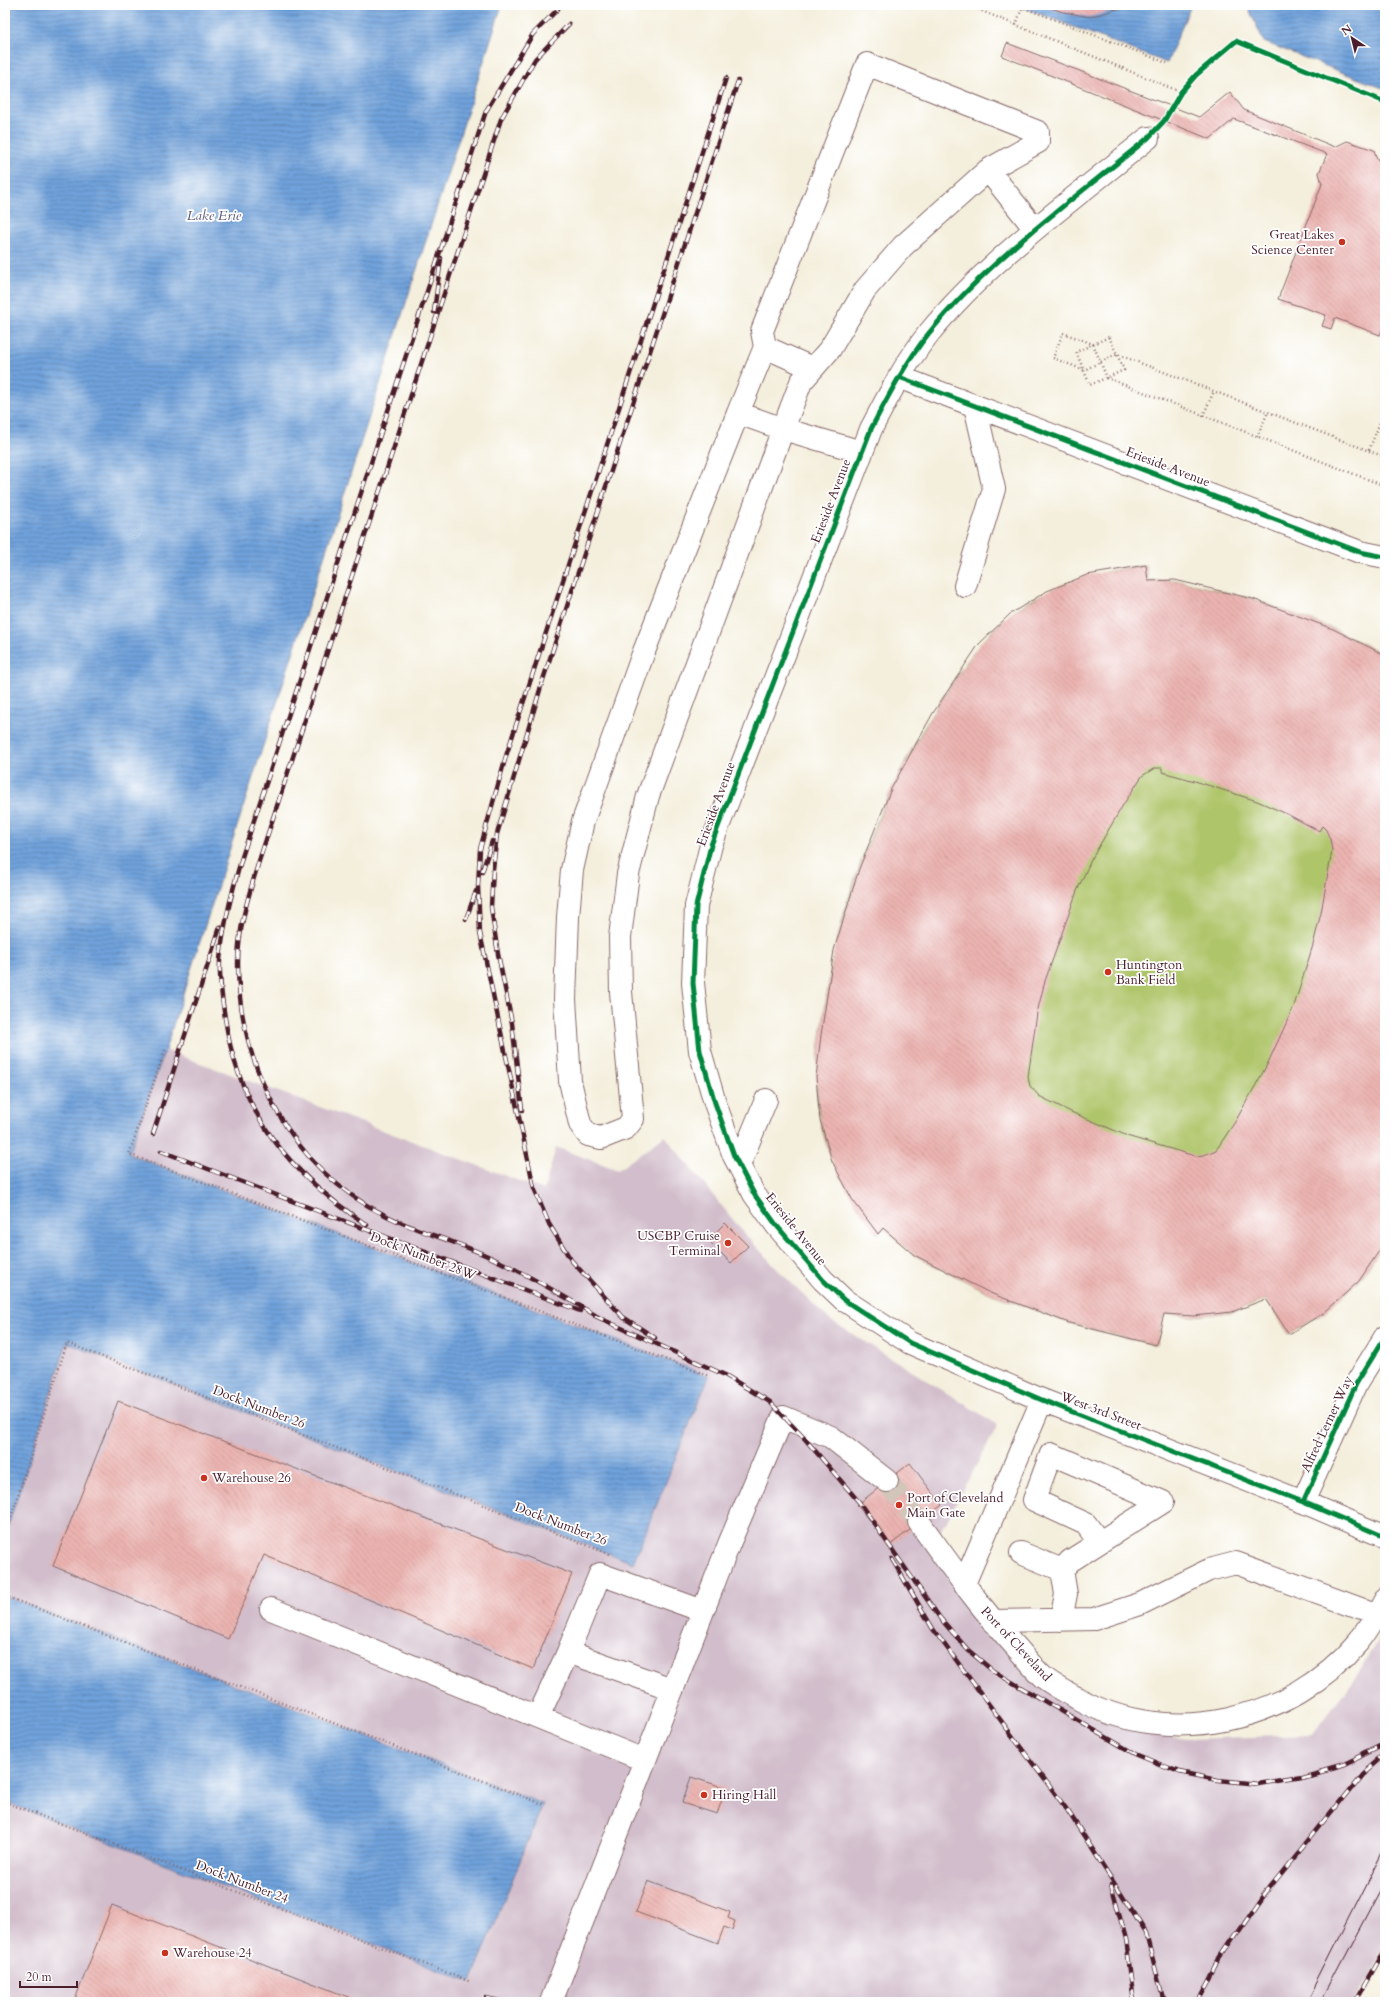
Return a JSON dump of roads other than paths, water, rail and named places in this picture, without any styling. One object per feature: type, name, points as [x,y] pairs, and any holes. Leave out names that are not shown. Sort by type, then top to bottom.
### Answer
[{"type":"street","points":[[867,64],[1038,132],[1038,142],[988,170],[903,246],[866,290],[830,349],[801,382],[648,796],[628,874],[620,937],[621,976],[633,1119],[626,1128],[601,1138],[588,1135],[580,1124],[570,1081],[566,1007],[568,917],[572,870],[584,821],[644,654],[765,347],[762,331],[867,64]]},
{"type":"street","name":"Erieside Avenue","points":[[823,1280],[777,1226],[754,1194],[739,1165],[715,1103],[700,1051],[693,983],[696,906],[711,845],[871,429],[899,377],[928,333],[993,265],[1035,229],[1148,138]]},
{"type":"street","points":[[988,170],[1035,229]]},
{"type":"street","points":[[765,347],[812,368]]},
{"type":"street","name":"Erieside Avenue","points":[[899,377],[1360,552],[1385,557]]},
{"type":"street","points":[[965,586],[994,489],[994,481],[975,406]]},
{"type":"street","points":[[738,413],[783,429],[862,452]]},
{"type":"street","points":[[739,1165],[766,1100]]},
{"type":"street","name":"West 3rd Street","points":[[823,1280],[844,1300],[910,1343],[1042,1400],[1303,1502],[1385,1537]]},
{"type":"street","name":"Alfred Lerner Way","points":[[1303,1502],[1356,1384],[1385,1336]]},
{"type":"street","points":[[964,1584],[1042,1400]]},
{"type":"street","points":[[551,2002],[672,1689],[783,1417],[831,1437],[887,1481]]},
{"type":"street","points":[[1062,1570],[1070,1561],[1163,1502],[1051,1454],[1034,1500],[1086,1524],[1099,1542]]},
{"type":"street","name":"Port of Cleveland","points":[[919,1522],[992,1621],[1044,1678],[1096,1709],[1121,1718],[1149,1724],[1199,1724],[1225,1720],[1283,1701],[1312,1683],[1340,1661],[1358,1642],[1381,1607]]},
{"type":"street","points":[[1021,1553],[1062,1570]]},
{"type":"street","points":[[992,1621],[1094,1619],[1140,1604],[1209,1570],[1236,1562],[1381,1607]]},
{"type":"street","points":[[1061,1620],[1066,1594],[1062,1570]]},
{"type":"street","points":[[538,1717],[568,1652],[600,1574],[703,1611]]},
{"type":"street","points":[[271,1609],[644,1760]]},
{"type":"street","points":[[568,1652],[672,1689]]},
{"type":"water","name":"Lake Erie","points":[[5,5],[502,5],[165,1050],[129,1154],[709,1376],[633,1563],[67,1343],[5,1536]]},
{"type":"water","points":[[1017,5],[1191,5],[1167,63]]},
{"type":"water","points":[[1247,5],[1385,5],[1385,89],[1264,42]]},
{"type":"water","points":[[5,1596],[543,1804],[471,1982],[5,1802]]},
{"type":"tunnel","points":[[887,1481],[919,1522]]},
{"type":"tram line","points":[[1306,2002],[1385,1846]]},
{"type":"tram line","points":[[1321,2002],[1385,1880]]},
{"type":"railway","points":[[367,1225],[339,1205],[291,1162],[272,1138],[256,1112],[242,1083],[232,1052],[225,1018],[220,975],[223,934],[231,895],[242,857],[486,111],[533,34],[558,9]]},
{"type":"railway","points":[[569,24],[535,59],[501,119],[259,861],[242,924],[238,950],[238,963],[240,1001],[248,1039],[260,1075],[276,1110],[297,1142],[322,1171],[352,1195],[385,1215],[412,1227],[467,1247],[521,1272],[600,1318]]},
{"type":"railway","points":[[655,1338],[623,1317],[571,1260],[549,1224],[534,1188],[480,933],[478,886],[480,849],[506,756],[726,78]]},
{"type":"railway","points":[[522,1110],[512,1023],[498,954],[491,907],[497,834],[542,683],[738,81]]},
{"type":"railway","points":[[434,312],[441,258]]},
{"type":"railway","points":[[482,872],[492,841]]},
{"type":"railway","points":[[466,919],[476,891]]},
{"type":"railway","points":[[153,1134],[220,927]]},
{"type":"railway","points":[[161,1151],[580,1311]]},
{"type":"railway","points":[[595,1316],[725,1375],[770,1402],[805,1439],[859,1502],[940,1618],[968,1650],[993,1671],[1135,1754],[1179,1772],[1218,1780],[1258,1784],[1302,1777],[1341,1766],[1385,1745]]},
{"type":"railway","points":[[892,1559],[933,1629],[1068,1811],[1146,1933],[1164,2002]]},
{"type":"railway","points":[[1197,2002],[1216,1965],[1263,1896],[1363,1772],[1385,1753]]},
{"type":"railway","points":[[1111,1885],[1126,1939],[1134,2002]]},
{"type":"railway","points":[[1354,2002],[1385,1948]]},
{"type":"railway","points":[[486,1998],[503,2002]]},
{"type":"place","name":"Great Lakes Science Center","points":[[1342,242]]},
{"type":"place","name":"Huntington Bank Field","points":[[1108,972]]},
{"type":"place","name":"USCBP Cruise Terminal","points":[[728,1243]]},
{"type":"place","name":"Warehouse 26","points":[[204,1478]]},
{"type":"place","name":"Port of Cleveland Main Gate","points":[[899,1505]]},
{"type":"place","name":"Hiring Hall","points":[[704,1795]]},
{"type":"place","name":"Warehouse 24","points":[[165,1953]]}]
